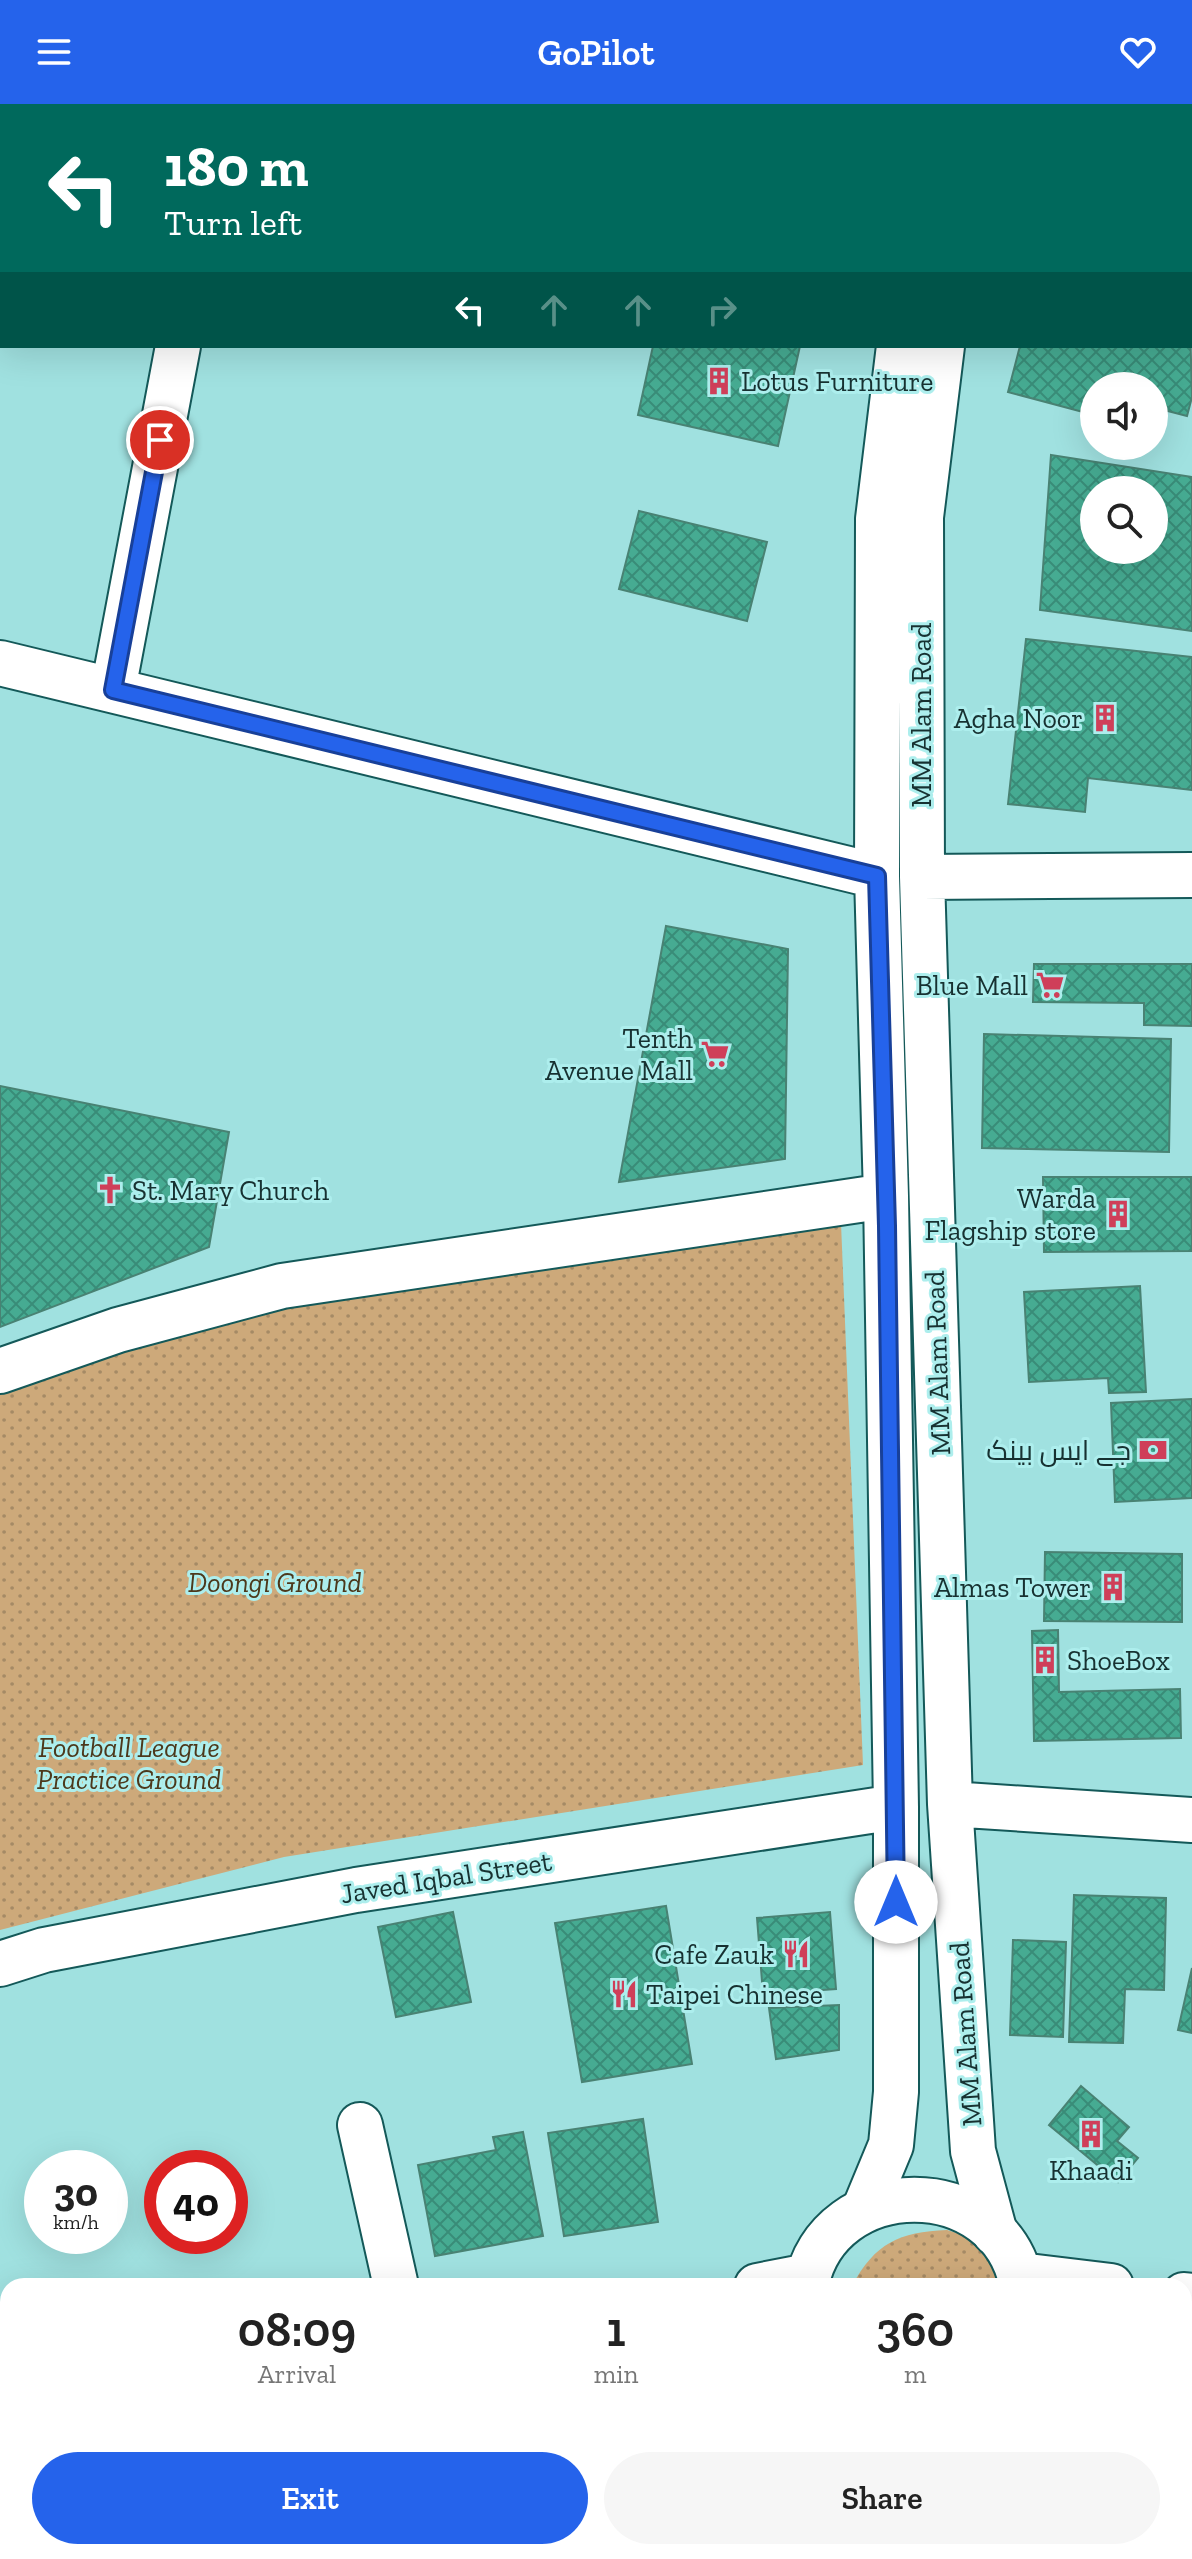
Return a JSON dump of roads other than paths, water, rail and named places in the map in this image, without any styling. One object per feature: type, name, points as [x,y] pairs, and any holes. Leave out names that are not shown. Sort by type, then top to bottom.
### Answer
[{"type":"street","points":[[113,690],[178,348]]},
{"type":"street","name":"MM Alam Road","points":[[864,2210],[891,2145],[896,2092],[896,1807],[886,1196],[877,876],[878,519],[899,348]]},
{"type":"street","name":"MM Alam Road","points":[[942,348],[921,517],[922,877],[950,1804],[973,2151],[995,2233]]},
{"type":"street","points":[[0,663],[877,876]]},
{"type":"street","points":[[922,877],[1192,875]]},
{"type":"street","points":[[0,1371],[118,1330],[282,1286],[886,1196]]},
{"type":"street","points":[[950,1804],[1192,1820]]},
{"type":"street","name":"Javed Iqbal Street","points":[[0,1964],[44,1950],[356,1890],[896,1807]]},
{"type":"street","points":[[360,2125],[394,2278]]},
{"type":"street","points":[[808,2278],[818,2253],[846,2221],[864,2210],[898,2199],[934,2200],[967,2211],[995,2233],[1010,2252],[1020,2278]]},
{"type":"place","name":"Lotus Furniture","points":[[719,381]]},
{"type":"place","name":"Agha Noor","points":[[1105,718]]},
{"type":"place","name":"Blue Mall","points":[[1050,985]]},
{"type":"place","name":"Tenth Avenue Mall","points":[[715,1054]]},
{"type":"place","name":"St. Mary Church","points":[[110,1190]]},
{"type":"place","name":"Warda Flagship store","points":[[1118,1214]]},
{"type":"place","name":"جے ایس بینک","points":[[1153,1450]]},
{"type":"place","name":"Almas Tower","points":[[1113,1587]]},
{"type":"place","name":"ShoeBox","points":[[1045,1660]]},
{"type":"place","name":"Cafe Zauk","points":[[796,1954]]},
{"type":"place","name":"Taipei Chinese","points":[[624,1994]]},
{"type":"place","name":"Khaadi","points":[[1091,2134]]},
{"type":"park label","name":"Doongi Ground","points":[[275,1582]]},
{"type":"park label","name":"Football League Practice Ground","points":[[129,1763]]}]
